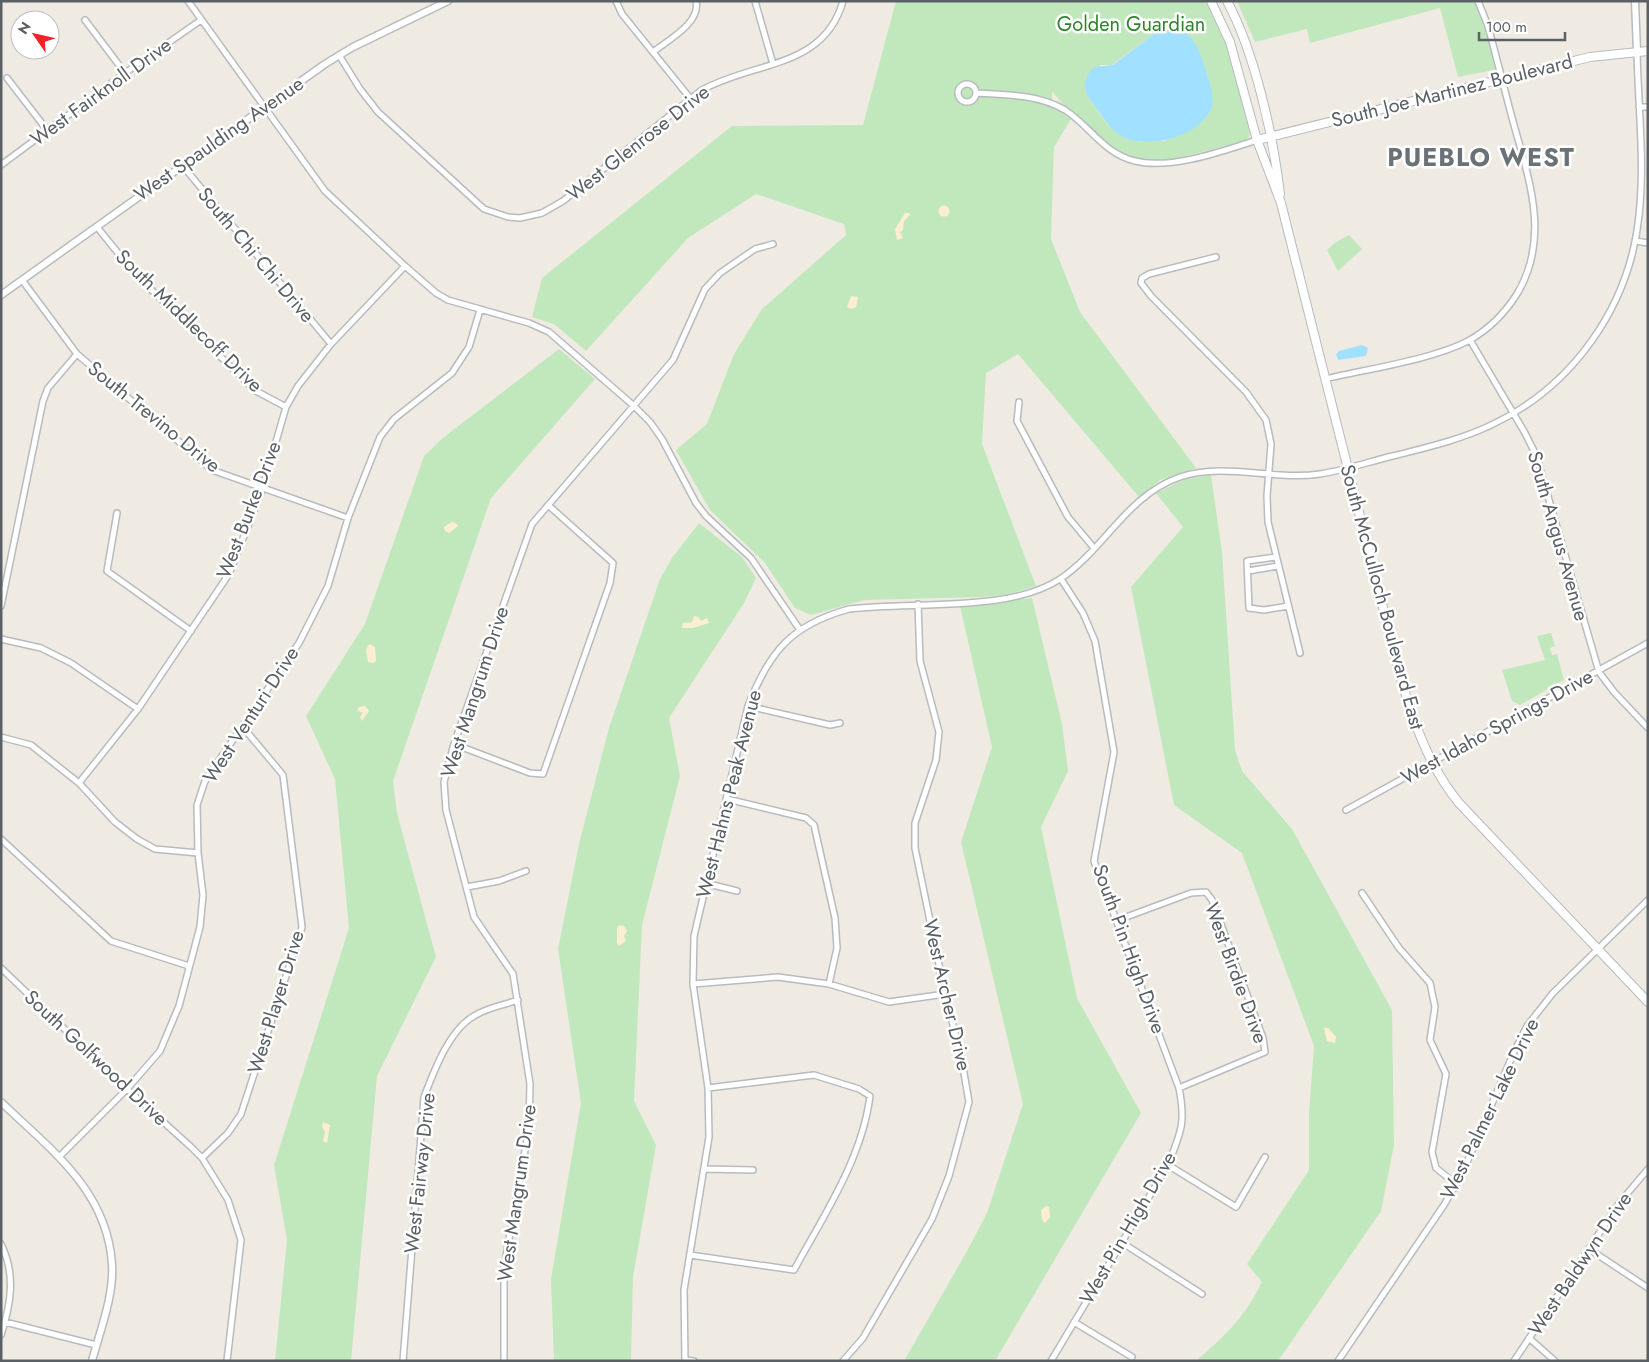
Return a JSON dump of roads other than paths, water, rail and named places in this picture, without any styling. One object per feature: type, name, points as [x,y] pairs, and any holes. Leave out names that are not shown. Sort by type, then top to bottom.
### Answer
[{"type":"main road","name":"South McCulloch Boulevard East","points":[[1210,1],[1223,24],[1234,52],[1257,140],[1281,203]]},
{"type":"main road","name":"South McCulloch Boulevard East","points":[[1227,1],[1247,48],[1270,136],[1281,203],[1409,708],[1432,763],[1466,811],[1648,1002]]},
{"type":"main road","name":"South Joe Martinez Boulevard","points":[[1257,140],[1590,57],[1637,51],[1648,52]]},
{"type":"street","points":[[188,1],[325,190],[405,266],[436,294],[448,300],[528,323],[549,332],[650,422],[662,439],[696,503],[706,516],[751,558],[800,630]]},
{"type":"street","name":"West Spaulding Avenue","points":[[1,296],[182,165],[339,55],[448,1]]},
{"type":"street","points":[[616,1],[622,14],[690,98]]},
{"type":"street","points":[[653,52],[692,20],[698,10],[696,1]]},
{"type":"street","name":"West Glenrose Drive","points":[[339,55],[360,89],[378,112],[473,200],[495,214],[520,218],[531,217],[553,208],[690,98],[727,78],[800,55],[818,43],[835,22],[842,1]]},
{"type":"street","points":[[1325,379],[1413,358],[1470,340],[1497,319],[1512,301],[1527,275],[1535,244],[1536,228],[1533,197],[1488,26],[1478,1]]},
{"type":"street","points":[[1635,1],[1637,51]]},
{"type":"street","points":[[756,2],[773,64]]},
{"type":"street","points":[[85,20],[125,72]]},
{"type":"street","name":"West Fairknoll Drive","points":[[1,165],[125,72],[201,20]]},
{"type":"street","name":"West Hahns Peak Avenue","points":[[685,1360],[684,1290],[709,1137],[708,1088],[693,984],[694,936],[748,706],[761,674],[780,648],[800,630],[833,613],[850,609],[1010,598],[1041,590],[1061,579],[1094,548],[1131,508],[1170,481],[1199,472],[1217,470],[1303,476],[1347,467],[1464,436],[1514,414],[1559,379],[1598,334],[1620,293],[1636,241],[1641,185],[1637,51]]},
{"type":"street","points":[[7,78],[47,130]]},
{"type":"street","points":[[976,93],[1029,97],[1052,104],[1071,115],[1111,150],[1126,158],[1143,163],[1170,163],[1257,140]]},
{"type":"street","points":[[1639,107],[1648,107]]},
{"type":"street","name":"South Chi Chi Drive","points":[[182,165],[331,344]]},
{"type":"street","name":"South Middlecoff Drive","points":[[97,227],[135,274],[256,391],[286,407]]},
{"type":"street","points":[[1636,241],[1648,243]]},
{"type":"street","name":"West Mangrum Drive","points":[[504,1361],[504,1267],[529,1128],[530,1084],[513,974],[474,917],[446,810],[444,782],[454,744],[522,547],[532,524],[673,360],[705,289],[720,273],[755,249],[773,244]]},
{"type":"street","points":[[1216,257],[1149,274],[1142,278],[1141,283],[1147,293],[1256,405],[1266,420],[1271,436],[1267,513],[1300,653]]},
{"type":"street","name":"West Burke Drive","points":[[79,783],[138,709],[229,574],[262,490],[286,407],[298,386],[331,344],[405,266]]},
{"type":"street","name":"South Trevino Drive","points":[[22,280],[77,354],[212,470],[262,490],[348,518]]},
{"type":"street","name":"West Venturi Drive","points":[[59,1157],[127,1089],[160,1051],[178,1006],[200,927],[203,895],[198,853],[196,806],[205,781],[299,643],[328,586],[348,518],[380,437],[394,419],[452,373],[469,346],[480,310]]},
{"type":"street","name":"South Angus Avenue","points":[[1470,340],[1536,455],[1599,672],[1614,692],[1648,728]]},
{"type":"street","points":[[1,606],[43,401],[48,388],[77,354]]},
{"type":"street","points":[[1019,402],[1017,421],[1068,517],[1094,548]]},
{"type":"street","points":[[454,744],[530,773],[543,774],[610,583],[613,563],[548,505]]},
{"type":"street","points":[[117,513],[107,571],[191,631]]},
{"type":"street","points":[[1276,557],[1247,561],[1249,608],[1264,610],[1288,606]]},
{"type":"street","points":[[1248,571],[1278,566]]},
{"type":"street","name":"South Pin High Drive","points":[[1061,579],[1083,613],[1095,642],[1114,752],[1094,861],[1118,920],[1179,1088]]},
{"type":"street","name":"West Archer Drive","points":[[843,1361],[863,1338],[932,1219],[948,1176],[969,1102],[961,1056],[945,994],[915,848],[915,822],[936,760],[938,732],[920,661],[918,604]]},
{"type":"street","points":[[1,638],[41,648],[71,663],[138,709]]},
{"type":"street","name":"West Idaho Springs Drive","points":[[1346,810],[1599,672],[1648,643]]},
{"type":"street","points":[[748,706],[830,725],[840,723]]},
{"type":"street","name":"West Player Drive","points":[[202,1158],[228,1133],[241,1114],[302,927],[283,776],[242,726]]},
{"type":"street","points":[[1,736],[32,745],[79,783],[115,822],[137,839],[155,849],[198,853]]},
{"type":"street","points":[[727,799],[806,818],[814,825],[835,918],[837,948],[829,984]]},
{"type":"street","points":[[1,839],[112,942],[188,966]]},
{"type":"street","points":[[467,887],[499,880],[526,871]]},
{"type":"street","points":[[706,883],[737,891]]},
{"type":"street","name":"West Birdie Drive","points":[[1118,920],[1190,893],[1206,892],[1212,900],[1262,1038],[1265,1052],[1179,1088]]},
{"type":"street","points":[[1362,894],[1399,948],[1430,983],[1435,1007],[1430,1040],[1446,1074],[1432,1152],[1436,1168],[1456,1184]]},
{"type":"street","name":"West Palmer Lake Drive","points":[[1338,1361],[1444,1206],[1456,1184],[1527,1026],[1552,993],[1648,900]]},
{"type":"street","name":"South Golfwood Drive","points":[[1,968],[202,1158],[228,1200],[241,1240],[227,1361]]},
{"type":"street","points":[[693,984],[778,977],[829,984],[889,1002],[945,994]]},
{"type":"street","name":"West Fairway Drive","points":[[403,1361],[424,1097],[440,1058],[457,1032],[474,1016],[518,1000]]},
{"type":"street","points":[[690,1255],[794,1270],[846,1176],[868,1112],[870,1096],[859,1089],[814,1075],[708,1088]]},
{"type":"street","name":"West Pin High Drive","points":[[1051,1361],[1168,1165],[1181,1132],[1184,1112],[1179,1088]]},
{"type":"street","points":[[1,1102],[73,1171],[90,1194],[105,1224],[112,1265],[107,1305],[92,1361]]},
{"type":"street","points":[[1168,1165],[1236,1207],[1265,1157]]},
{"type":"street","points":[[705,1169],[753,1170]]},
{"type":"street","name":"West Baldwyn Drive","points":[[1514,1361],[1620,1202],[1648,1169]]},
{"type":"street","points":[[1121,1242],[1202,1294]]},
{"type":"street","points":[[1,1244],[8,1256],[12,1283],[1,1335]]},
{"type":"street","points":[[1589,1248],[1648,1288]]},
{"type":"street","points":[[5,1322],[96,1345]]},
{"type":"street","points":[[1074,1322],[1132,1357]]},
{"type":"street","points":[[1529,1338],[1554,1361]]},
{"type":"street","points":[[685,1360],[694,1361]]},
{"type":"water","points":[[1169,26],[1182,29],[1195,44],[1210,84],[1212,106],[1207,116],[1199,125],[1177,136],[1153,142],[1130,140],[1117,133],[1111,127],[1089,98],[1085,87],[1088,74],[1094,67],[1113,65],[1151,36]]},
{"type":"water","points":[[1362,345],[1368,348],[1366,356],[1338,360],[1336,354],[1339,351]]},
{"type":"district","name":"PUEBLO WEST","points":[[1481,157]]},
{"type":"park label","name":"Golden Guardian","points":[[1131,24]]}]
